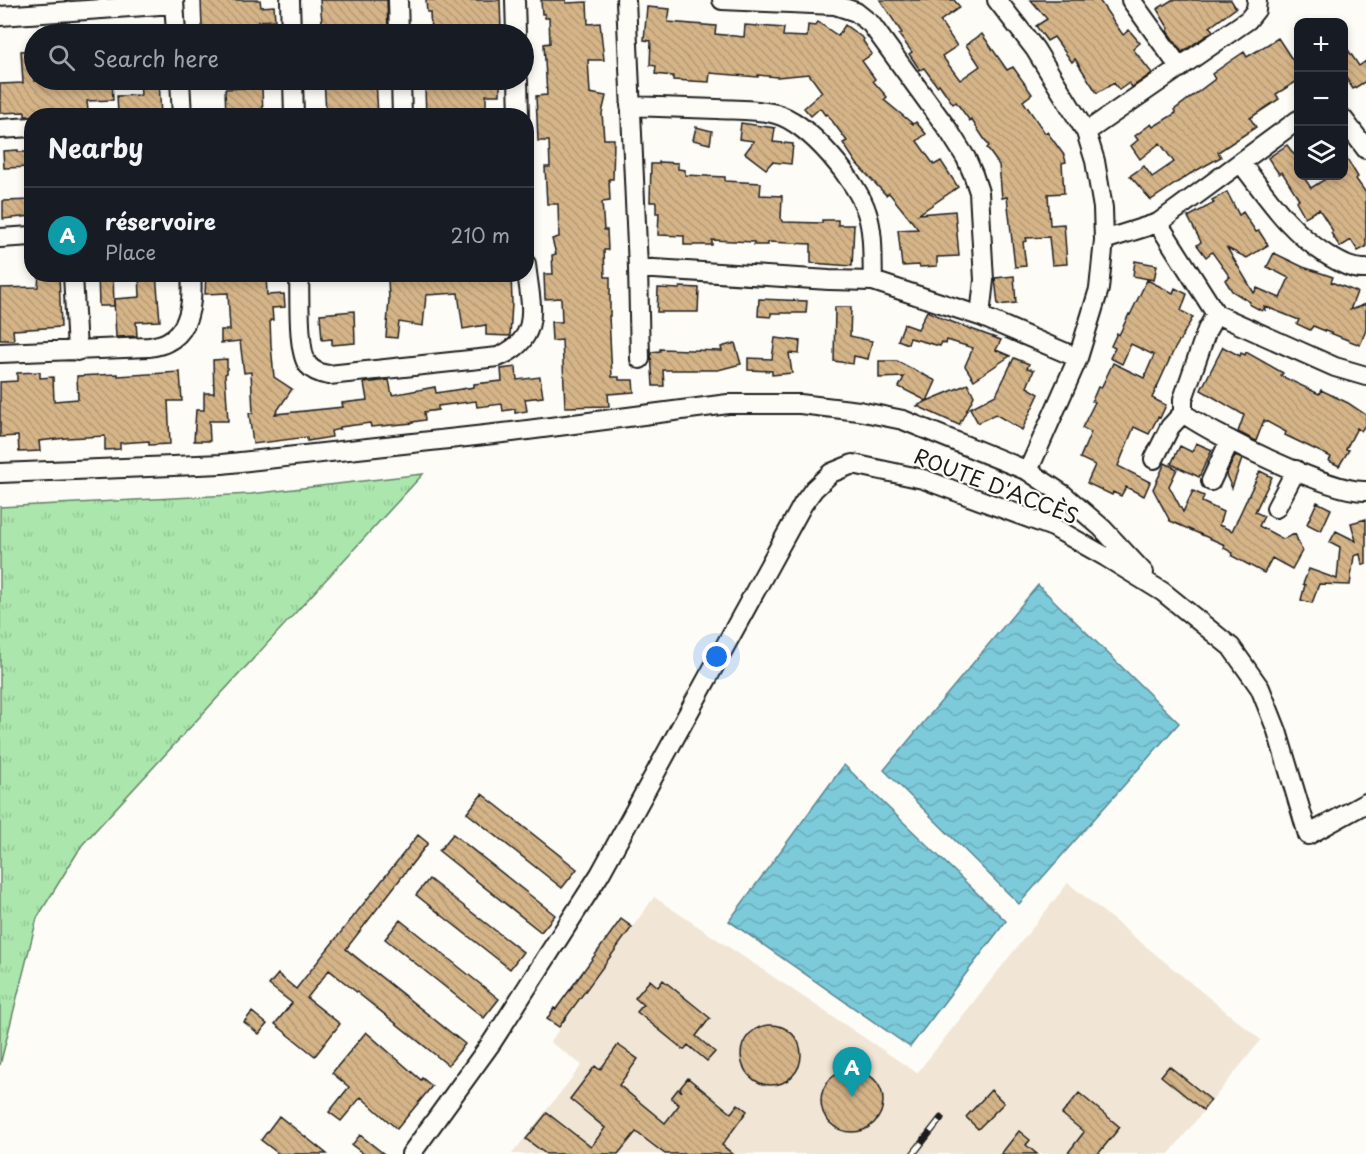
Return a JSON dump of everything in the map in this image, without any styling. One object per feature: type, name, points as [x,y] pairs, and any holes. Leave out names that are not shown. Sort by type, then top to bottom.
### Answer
[{"type":"street","points":[[290,0],[291,24]]},
{"type":"street","points":[[398,0],[399,24]]},
{"type":"street","points":[[515,0],[516,24]]},
{"type":"street","points":[[626,0],[640,359]]},
{"type":"street","points":[[722,0],[835,5],[856,12],[871,24],[949,131],[973,174],[978,192],[984,280],[980,316]]},
{"type":"street","points":[[997,0],[1035,49],[1086,132],[1095,162],[1103,208],[1104,240],[1099,289],[1078,358],[1028,471]]},
{"type":"street","points":[[1131,0],[1180,68]]},
{"type":"street","points":[[1086,132],[1248,20],[1256,10],[1257,0]]},
{"type":"street","points":[[0,16],[174,2],[175,24]]},
{"type":"street","points":[[181,90],[182,108]]},
{"type":"street","points":[[293,90],[294,108]]},
{"type":"street","points":[[401,90],[402,108]]},
{"type":"street","points":[[518,90],[519,108]]},
{"type":"street","points":[[630,106],[754,111],[790,118],[812,135],[859,195],[867,211],[870,225],[873,281]]},
{"type":"street","points":[[1104,240],[1158,223],[1294,124]]},
{"type":"street","points":[[1348,125],[1366,149]]},
{"type":"street","points":[[0,129],[24,128]]},
{"type":"street","points":[[1241,163],[1285,221],[1305,240],[1341,264],[1357,269],[1366,268]]},
{"type":"street","points":[[1158,223],[1216,314],[1335,367],[1366,376]]},
{"type":"street","points":[[0,238],[24,236]]},
{"type":"street","points":[[638,268],[873,281],[980,316],[1078,358]]},
{"type":"street","points":[[73,282],[77,351]]},
{"type":"street","points":[[0,354],[149,347],[169,342],[181,330],[188,317],[193,297],[192,282]]},
{"type":"street","points":[[299,282],[302,350],[308,365],[318,374],[329,375],[498,357],[509,353],[526,338],[532,325],[528,282]]},
{"type":"street","points":[[1154,459],[1170,427],[1183,413],[1183,399],[1207,330],[1216,314]]},
{"type":"street","points":[[0,473],[222,464],[512,432],[728,404],[800,404],[859,411],[903,420],[1028,471],[1064,495],[1102,528],[1163,592]]},
{"type":"street","points":[[1183,413],[1230,441],[1296,470],[1339,487],[1366,491]]},
{"type":"street","points":[[1210,481],[1230,441]]},
{"type":"street","name":"ROUTE D'ACCÈS","points":[[411,1154],[492,1042],[600,874],[802,504],[813,489],[831,473],[853,464],[934,483],[1053,527],[1163,592],[1231,646],[1260,688],[1277,731],[1308,835],[1366,803]]},
{"type":"street","points":[[1276,508],[1296,470]]},
{"type":"shaded area","points":[[1068,883],[1261,1040],[1169,1154],[512,1154],[582,1065],[550,1042],[654,897],[917,1073]]},
{"type":"green space","points":[[423,474],[82,845],[37,918],[0,1065],[0,507],[251,494]]},
{"type":"water","points":[[1038,585],[1179,723],[1019,904],[884,770]]},
{"type":"water","points":[[844,765],[1006,921],[910,1047],[729,921]]},
{"type":"building","points":[[201,0],[260,0],[261,7],[274,6],[275,20],[258,21],[258,24],[202,24]]},
{"type":"building","points":[[320,0],[387,0],[388,24],[322,24]]},
{"type":"building","points":[[426,0],[500,0],[501,24],[431,24],[430,12],[427,12]]},
{"type":"building","points":[[541,0],[566,0],[566,3],[587,2],[588,24],[600,23],[604,60],[588,60],[590,93],[606,96],[602,113],[604,139],[614,139],[613,179],[609,179],[610,201],[602,202],[608,250],[604,250],[605,277],[610,277],[612,377],[619,377],[619,380],[633,380],[634,392],[608,394],[609,406],[565,407],[562,340],[552,341],[551,322],[562,322],[561,298],[545,299],[544,274],[553,274],[552,255],[556,254],[552,239],[559,237],[558,204],[547,204],[545,167],[550,167],[549,141],[538,141],[536,96],[547,95],[544,44],[550,43],[549,18],[545,18],[545,14],[542,14]]},
{"type":"building","points":[[880,0],[954,0],[960,7],[940,21],[957,46],[942,56],[960,80],[980,66],[966,45],[982,34],[1007,70],[1013,67],[1032,94],[1023,101],[1045,133],[1047,132],[1064,155],[1066,162],[1062,163],[1064,193],[1048,194],[1050,225],[1064,224],[1067,264],[1052,265],[1049,237],[1026,238],[1027,241],[1023,242],[1026,266],[1015,267],[1007,197],[1002,198],[999,165],[971,119],[970,121],[956,102],[953,104],[924,68],[920,70],[909,54],[912,52],[899,35],[902,33]]},
{"type":"building","points":[[1031,0],[1099,0],[1123,35],[1129,30],[1140,43],[1133,49],[1152,73],[1132,87],[1129,83],[1119,90],[1114,83],[1097,93],[1075,59],[1072,62],[1054,37],[1047,41],[1036,26],[1047,19]]},
{"type":"building","points":[[1172,0],[1231,0],[1236,8],[1210,27],[1213,31],[1182,52],[1167,31],[1169,29],[1157,9]]},
{"type":"building","points":[[647,7],[670,9],[668,22],[716,26],[715,34],[744,37],[745,25],[784,28],[783,36],[807,37],[808,25],[815,26],[818,22],[838,36],[845,25],[864,39],[863,41],[872,54],[862,61],[875,79],[873,81],[887,97],[884,100],[913,124],[916,122],[926,134],[917,141],[934,165],[941,161],[958,187],[919,214],[955,211],[959,256],[937,257],[937,266],[902,266],[898,230],[918,229],[889,193],[886,195],[857,164],[843,143],[847,141],[827,114],[825,115],[820,108],[811,116],[804,108],[822,92],[809,74],[777,77],[758,75],[758,77],[710,73],[709,82],[673,80],[673,76],[655,74],[656,66],[650,65],[651,41],[644,40]]},
{"type":"building","points":[[1278,38],[1294,62],[1294,83],[1276,94],[1279,99],[1250,118],[1256,127],[1218,152],[1221,157],[1151,200],[1130,176],[1144,166],[1152,177],[1174,162],[1160,143],[1140,159],[1131,146],[1138,140],[1135,136],[1151,124],[1153,127],[1176,113],[1174,110],[1215,79],[1212,74],[1244,52],[1247,57]]},
{"type":"building","points":[[1348,50],[1359,66],[1366,61],[1366,81],[1353,89],[1348,81]]},
{"type":"building","points":[[21,51],[24,51],[24,90],[112,90],[113,100],[87,101],[88,108],[24,108],[24,112],[0,113],[0,84],[23,83]]},
{"type":"building","points":[[141,90],[160,90],[161,108],[118,108],[117,96],[141,95]]},
{"type":"building","points":[[225,90],[262,90],[263,108],[226,108]]},
{"type":"building","points":[[325,90],[377,90],[378,108],[326,108]]},
{"type":"building","points":[[425,90],[500,90],[500,95],[486,95],[486,108],[426,108]]},
{"type":"building","points":[[741,123],[775,128],[773,142],[793,144],[791,164],[772,162],[766,169],[745,153],[754,141],[739,139]]},
{"type":"building","points":[[696,127],[712,131],[710,144],[693,140]]},
{"type":"building","points":[[1287,145],[1294,154],[1294,180],[1306,180],[1311,188],[1324,180],[1348,180],[1348,161],[1358,177],[1356,179],[1366,193],[1366,247],[1358,251],[1351,240],[1340,247],[1319,209],[1305,217],[1296,201],[1299,199],[1282,172],[1279,174],[1268,158]]},
{"type":"building","points":[[3,151],[24,152],[24,167],[4,168]]},
{"type":"building","points":[[659,162],[678,163],[678,169],[685,170],[685,175],[725,177],[725,181],[761,183],[760,195],[782,196],[781,220],[783,222],[822,223],[822,220],[838,220],[838,225],[854,225],[852,266],[811,263],[811,244],[768,242],[768,245],[754,245],[754,242],[712,240],[712,245],[684,245],[684,236],[658,235],[659,213],[656,213],[656,202],[650,202],[651,164],[659,164]]},
{"type":"building","points":[[1227,192],[1239,215],[1243,212],[1268,245],[1247,258],[1227,248],[1254,293],[1257,288],[1280,298],[1289,278],[1267,267],[1274,253],[1303,267],[1333,277],[1331,282],[1357,292],[1350,310],[1366,304],[1366,330],[1360,345],[1313,326],[1310,330],[1297,324],[1299,320],[1264,306],[1265,310],[1262,311],[1232,291],[1225,280],[1230,277],[1212,252],[1206,257],[1197,245],[1201,242],[1188,217],[1214,203],[1212,200]]},
{"type":"building","points":[[24,200],[24,217],[3,219],[3,201]]},
{"type":"building","points":[[1135,261],[1157,265],[1154,280],[1133,276]]},
{"type":"building","points":[[1014,276],[1016,303],[998,305],[995,278]]},
{"type":"building","points":[[1147,280],[1173,293],[1175,288],[1187,294],[1181,311],[1193,317],[1173,352],[1152,398],[1166,405],[1160,418],[1158,417],[1149,434],[1134,427],[1118,466],[1150,482],[1144,496],[1126,487],[1121,496],[1113,492],[1112,495],[1087,483],[1095,465],[1080,458],[1091,432],[1082,428],[1095,402],[1092,401],[1098,387],[1101,388],[1113,363],[1144,378],[1154,355],[1131,344],[1122,364],[1110,358],[1115,348],[1111,346],[1117,333],[1119,335]]},
{"type":"building","points":[[38,282],[59,282],[61,327],[13,330],[14,340],[0,340],[0,288],[38,287]]},
{"type":"building","points":[[98,282],[113,282],[114,306],[99,306]]},
{"type":"building","points":[[139,282],[157,282],[160,321],[136,322],[137,336],[116,337],[114,299],[140,297]]},
{"type":"building","points":[[206,282],[266,282],[267,295],[284,294],[285,307],[272,308],[271,345],[274,377],[292,389],[275,414],[343,407],[342,403],[367,400],[364,383],[389,380],[392,395],[435,387],[436,393],[474,387],[474,384],[502,381],[501,369],[516,367],[517,380],[540,377],[543,397],[525,399],[527,411],[515,413],[515,409],[503,411],[502,404],[477,407],[476,401],[438,406],[438,410],[424,412],[425,420],[413,423],[371,427],[370,423],[340,427],[340,429],[331,431],[332,437],[307,441],[307,437],[253,444],[249,413],[253,413],[251,372],[244,373],[240,341],[221,343],[221,330],[230,330],[228,293],[205,294]]},
{"type":"building","points":[[388,282],[511,282],[510,336],[486,335],[486,325],[463,329],[458,293],[426,295],[423,326],[399,322],[397,338],[386,337]]},
{"type":"building","points":[[680,287],[699,288],[698,312],[657,312],[658,288],[680,289]]},
{"type":"building","points":[[759,299],[807,301],[806,313],[771,313],[771,317],[758,316]]},
{"type":"building","points":[[835,307],[851,307],[850,336],[872,341],[868,359],[854,356],[853,364],[834,361]]},
{"type":"building","points":[[354,311],[355,343],[332,345],[332,339],[322,340],[320,314]]},
{"type":"building","points":[[927,311],[1001,340],[996,350],[1010,356],[974,380],[965,366],[973,348],[947,340],[946,344],[942,342],[940,346],[910,338],[908,344],[898,340],[904,324],[918,329]]},
{"type":"building","points":[[775,338],[800,341],[799,354],[789,353],[792,373],[772,375],[772,371],[748,370],[748,358],[772,359]]},
{"type":"building","points":[[735,343],[741,364],[718,370],[663,370],[664,386],[653,386],[651,352],[660,351],[660,349],[722,351],[721,347]]},
{"type":"building","points":[[1223,347],[1240,356],[1241,353],[1245,355],[1246,352],[1283,373],[1281,376],[1319,394],[1321,390],[1366,415],[1366,424],[1361,431],[1357,428],[1346,449],[1349,450],[1339,466],[1329,461],[1331,457],[1285,435],[1286,432],[1264,420],[1256,441],[1238,432],[1244,415],[1201,390]]},
{"type":"building","points":[[1014,358],[1029,364],[1027,368],[1034,370],[1027,387],[1039,394],[1022,430],[995,414],[978,423],[970,408],[996,395]]},
{"type":"building","points":[[227,359],[227,373],[225,374],[228,421],[209,421],[210,441],[194,441],[196,410],[204,410],[204,393],[214,393],[213,360]]},
{"type":"building","points":[[879,361],[897,361],[936,381],[927,401],[899,387],[904,377],[879,378]]},
{"type":"building","points":[[40,372],[40,378],[53,377],[54,401],[78,399],[77,376],[180,372],[182,401],[168,401],[170,444],[149,445],[149,441],[120,443],[120,449],[105,450],[105,436],[66,438],[39,441],[40,451],[19,452],[18,436],[0,437],[0,382],[17,381],[17,373]]},
{"type":"building","points":[[968,384],[974,396],[959,425],[917,406]]},
{"type":"building","points":[[1196,443],[1212,450],[1199,477],[1171,464],[1180,446],[1192,452]]},
{"type":"building","points":[[1235,456],[1242,459],[1232,488],[1226,475]]},
{"type":"building","points":[[1165,463],[1177,469],[1169,486],[1183,512],[1193,491],[1204,496],[1202,502],[1223,512],[1219,525],[1232,531],[1260,471],[1272,477],[1255,512],[1264,516],[1259,526],[1283,539],[1295,534],[1302,551],[1292,569],[1272,558],[1264,573],[1232,556],[1233,553],[1224,548],[1225,545],[1170,521],[1153,489]]},
{"type":"building","points":[[1317,502],[1331,509],[1321,531],[1307,524]]},
{"type":"building","points":[[1366,519],[1366,564],[1362,564],[1360,554],[1354,556],[1350,585],[1319,584],[1312,603],[1301,600],[1305,585],[1303,584],[1309,569],[1337,579],[1340,547],[1330,542],[1336,531],[1356,541],[1351,523]]},
{"type":"building","points":[[482,794],[577,869],[562,888],[467,813]]},
{"type":"building","points":[[453,834],[555,915],[541,932],[439,851]]},
{"type":"building","points":[[418,835],[428,843],[346,949],[465,1044],[448,1065],[329,970],[307,998],[340,1024],[315,1056],[275,1024],[292,1003],[269,985],[278,974],[296,989]]},
{"type":"building","points":[[429,879],[523,952],[510,969],[416,895]]},
{"type":"building","points":[[621,919],[632,927],[559,1027],[547,1019]]},
{"type":"building","points":[[400,920],[499,999],[484,1018],[385,939]]},
{"type":"building","points":[[650,980],[658,987],[663,980],[710,1018],[696,1036],[715,1052],[707,1061],[688,1045],[684,1050],[637,1012],[643,1005],[635,998]]},
{"type":"building","points":[[252,1012],[267,1024],[259,1034],[244,1022]]},
{"type":"building","points":[[765,1025],[777,1025],[788,1030],[796,1038],[801,1055],[799,1067],[788,1080],[777,1085],[765,1085],[754,1080],[746,1072],[741,1061],[741,1049],[746,1038],[754,1030]]},
{"type":"building","points":[[366,1032],[421,1080],[422,1078],[432,1086],[397,1129],[361,1097],[341,1121],[329,1112],[349,1087],[332,1073]]},
{"type":"building","points":[[618,1045],[638,1059],[619,1085],[665,1123],[679,1105],[671,1098],[678,1089],[682,1092],[680,1088],[688,1078],[731,1113],[738,1104],[747,1111],[722,1145],[733,1154],[665,1154],[636,1132],[618,1154],[546,1154],[526,1139],[547,1113],[591,1147],[605,1128],[570,1099],[595,1066],[600,1070]]},
{"type":"building","points":[[1169,1066],[1211,1100],[1203,1110],[1161,1076]]},
{"type":"building","points":[[852,1070],[864,1072],[874,1079],[881,1089],[883,1101],[881,1113],[874,1123],[864,1130],[852,1132],[840,1130],[830,1123],[823,1113],[821,1101],[823,1089],[830,1079],[840,1072]]},
{"type":"building","points":[[991,1090],[1004,1103],[978,1129],[966,1117]]},
{"type":"building","points":[[1079,1093],[1120,1127],[1098,1154],[1067,1154],[1084,1132],[1062,1114]]},
{"type":"building","points":[[279,1116],[327,1154],[279,1154],[261,1140]]},
{"type":"building","points":[[1019,1131],[1030,1140],[1026,1145],[1037,1154],[1001,1154]]},
{"type":"building","points":[[360,1135],[384,1154],[364,1154],[352,1145]]},
{"type":"railway","points":[[913,1154],[941,1118]]},
{"type":"place","name":"réservoire","points":[[852,1097]]}]
